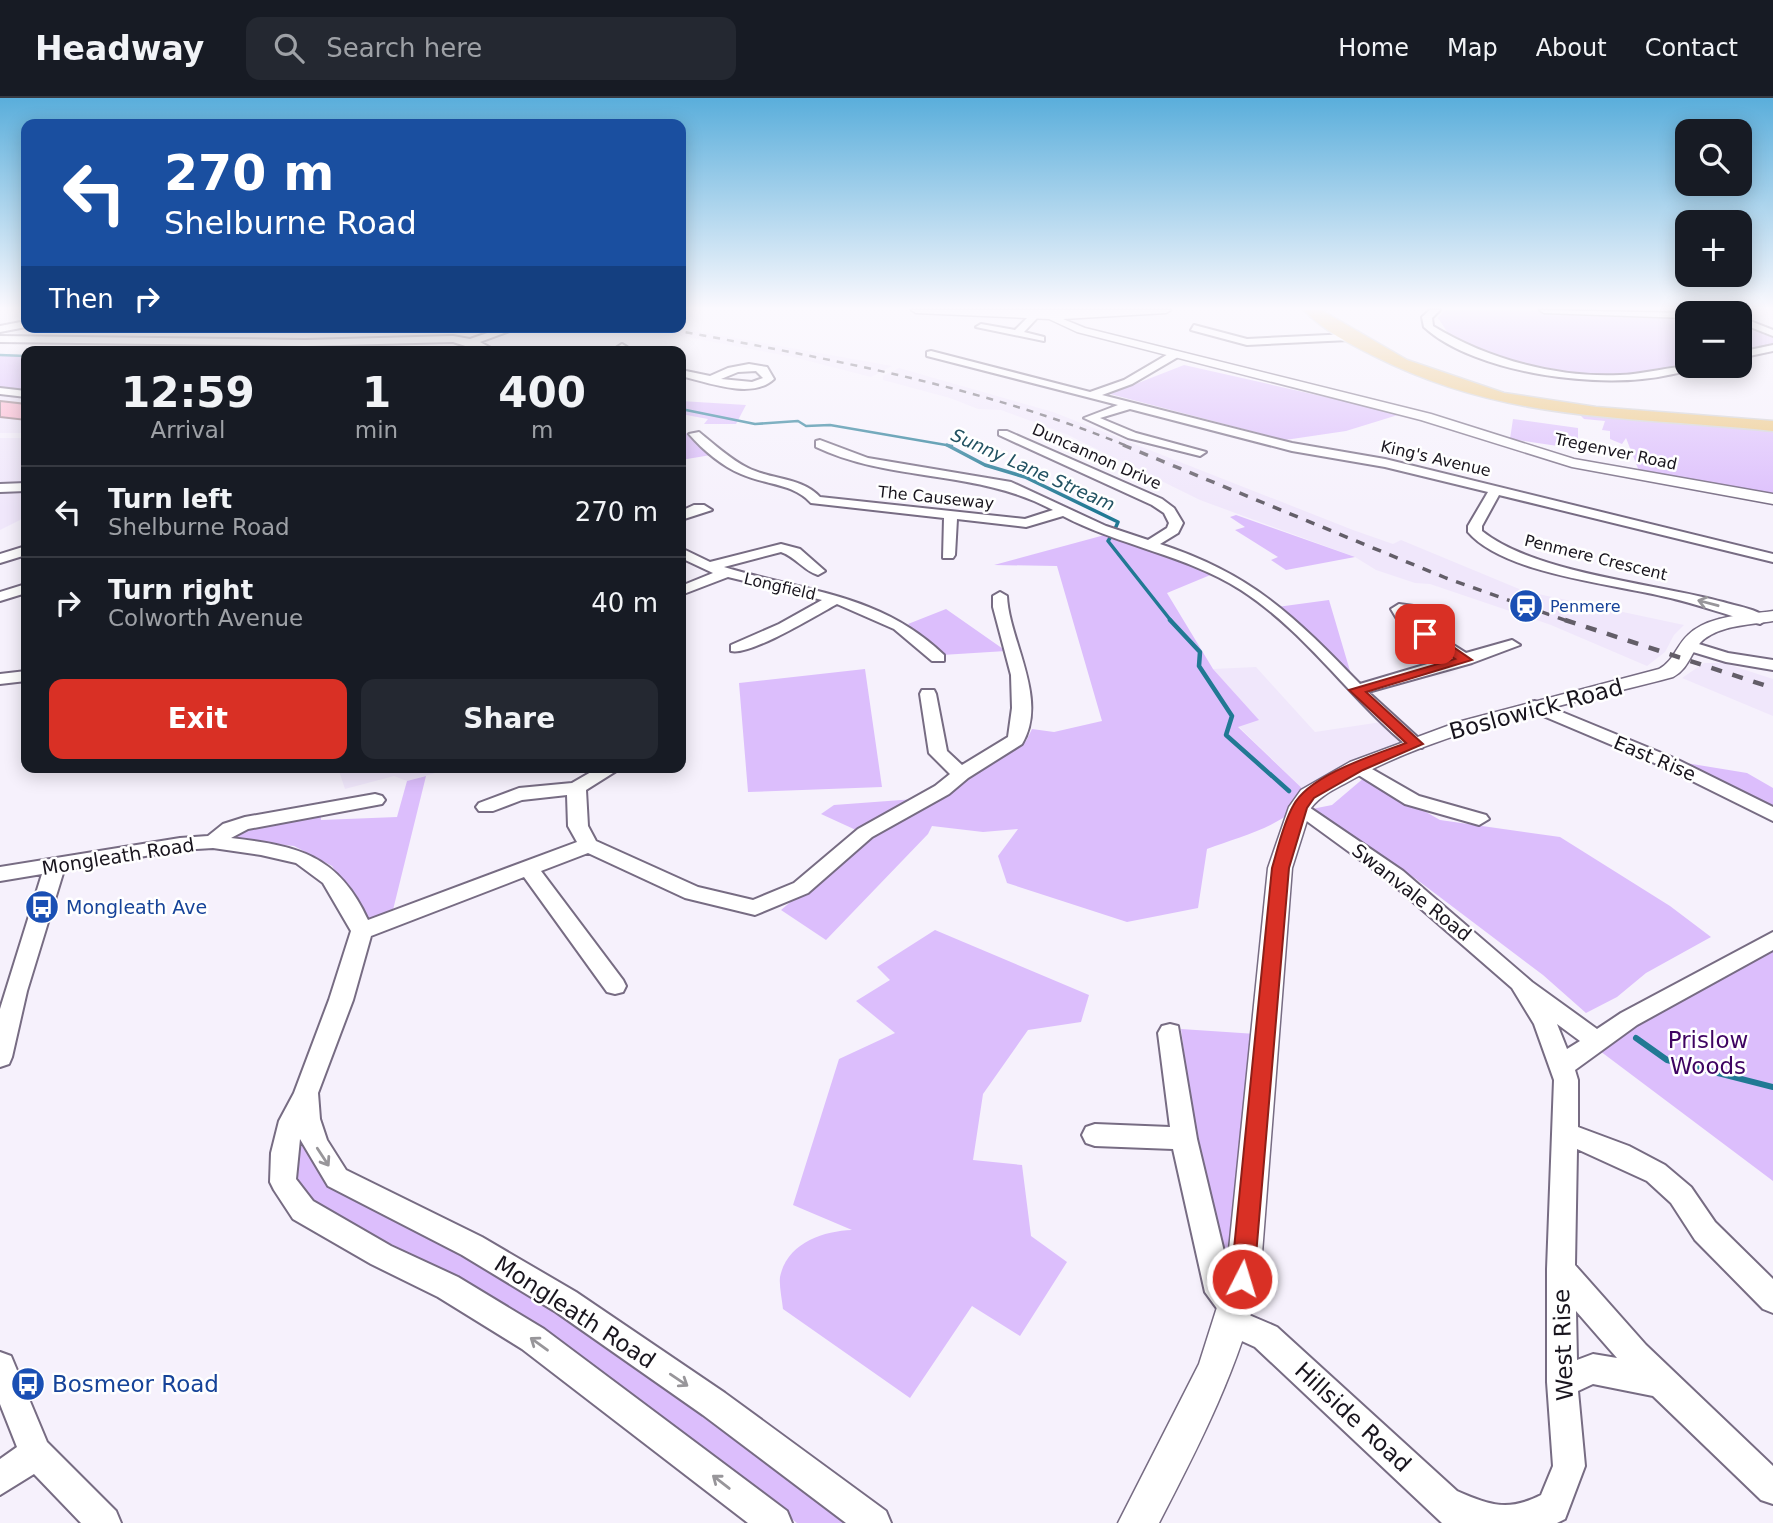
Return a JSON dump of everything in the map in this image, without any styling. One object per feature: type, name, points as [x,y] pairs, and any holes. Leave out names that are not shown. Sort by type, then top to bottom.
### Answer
[{"type":"main road","points":[[1439,376],[1521,401],[1603,413],[1773,426]]},
{"type":"street","points":[[699,376],[712,379]]},
{"type":"street","name":"King's Avenue","points":[[1019,376],[1292,447],[1385,463],[1773,558]]},
{"type":"street","points":[[1091,395],[1137,376]]},
{"type":"street","name":"Tregenver Road","points":[[1263,376],[1413,413],[1572,463],[1773,499]]},
{"type":"street","points":[[0,391],[21,393]]},
{"type":"street","points":[[1127,406],[1090,418],[1132,436],[1200,452]]},
{"type":"street","name":"Duncannon Drive","points":[[1003,433],[1157,502],[1169,511],[1176,523],[1173,530],[1150,544]]},
{"type":"street","name":"The Causeway","points":[[695,434],[724,459],[746,472],[808,491],[816,500],[1026,523],[1064,511]]},
{"type":"street","points":[[820,444],[850,457],[1001,483],[1030,493],[1112,533],[1150,544],[1220,571],[1251,590],[1292,625],[1356,690],[1416,744]]},
{"type":"street","points":[[0,488],[21,487]]},
{"type":"street","name":"Penmere Crescent","points":[[1495,490],[1475,526],[1475,532],[1483,541],[1557,567],[1767,617]]},
{"type":"street","points":[[686,514],[699,508],[705,510]]},
{"type":"street","points":[[948,555],[951,516]]},
{"type":"street","points":[[708,568],[781,548],[795,552],[818,570]]},
{"type":"street","points":[[0,559],[21,552]]},
{"type":"street","name":"Longfield","points":[[686,555],[708,568],[835,599],[899,623],[925,643],[938,658]]},
{"type":"street","name":"Longfield","points":[[686,589],[726,573]]},
{"type":"street","points":[[0,597],[21,590]]},
{"type":"street","points":[[576,788],[578,826],[589,845],[692,893],[755,908],[802,888],[865,833],[942,790],[961,774],[1016,740],[1022,717],[1015,653],[1000,620],[1000,596]]},
{"type":"street","name":"Longfield","points":[[737,648],[785,627],[835,599]]},
{"type":"street","points":[[1416,610],[1399,609],[1405,621],[1466,660]]},
{"type":"street","points":[[1767,617],[1707,631],[1695,637],[1687,651],[1773,665]]},
{"type":"street","points":[[1356,690],[1512,645]]},
{"type":"street","name":"Boslowick Road","points":[[1300,807],[1309,795],[1358,767],[1416,744],[1535,706],[1649,679],[1673,670],[1687,651]]},
{"type":"street","points":[[0,679],[21,677]]},
{"type":"street","points":[[928,694],[939,753],[961,774]]},
{"type":"street","name":"East Rise","points":[[1535,706],[1670,763],[1773,814]]},
{"type":"street","points":[[1358,767],[1412,800],[1479,819]]},
{"type":"street","points":[[486,807],[519,794],[576,788],[603,773]]},
{"type":"street","points":[[213,842],[230,828],[245,822],[375,800]]},
{"type":"street","points":[[1138,1523],[1202,1400],[1234,1316],[1244,1265],[1280,868],[1300,807]]},
{"type":"street","name":"Swanvale Road","points":[[1300,807],[1396,876],[1520,982],[1598,1042]]},
{"type":"street","name":"Mongleath Road","points":[[0,874],[180,844],[213,842],[261,848],[303,858],[330,878],[355,913],[362,930],[341,1000],[306,1093],[292,1121],[284,1153],[284,1182],[303,1210],[381,1255],[448,1287],[533,1339],[775,1523]]},
{"type":"street","points":[[362,930],[589,845]]},
{"type":"street","points":[[0,1057],[16,991],[55,866]]},
{"type":"street","points":[[529,869],[615,986]]},
{"type":"street","points":[[1563,1065],[1629,1019],[1773,940]]},
{"type":"street","name":"Swanvale Road","points":[[1520,982],[1545,1022],[1563,1065]]},
{"type":"street","points":[[1170,1033],[1184,1139],[1219,1292],[1234,1316]]},
{"type":"street","name":"West Rise","points":[[1456,1513],[1482,1520],[1522,1523],[1554,1515],[1569,1466],[1562,1382],[1561,1269],[1566,1080],[1563,1065]]},
{"type":"street","name":"Mongleath Road","points":[[306,1093],[307,1119],[314,1144],[337,1178],[472,1246],[566,1303],[714,1404],[874,1523]]},
{"type":"street","points":[[1565,1133],[1620,1154],[1656,1173],[1681,1195],[1705,1231],[1773,1299]]},
{"type":"street","points":[[1095,1135],[1184,1139]]},
{"type":"street","points":[[1561,1269],[1584,1301],[1659,1382],[1773,1488]]},
{"type":"street","name":"Hillside Road","points":[[1234,1316],[1266,1337],[1456,1513]]},
{"type":"street","points":[[0,1367],[36,1453],[104,1523]]},
{"type":"street","points":[[1562,1382],[1593,1368],[1659,1382]]},
{"type":"street","points":[[0,1479],[36,1453]]},
{"type":"shaded area","points":[[883,376],[929,376],[1053,412],[1353,530],[1393,544],[1401,540],[1524,591],[1684,625],[1674,635],[1665,652],[1647,666],[1551,625],[1430,584],[1415,583],[1376,570],[1355,557],[1200,500],[1066,434],[1001,410],[978,409],[950,398],[883,380]]},
{"type":"shaded area","points":[[0,387],[21,389],[21,433],[0,433]]},
{"type":"shaded area","points":[[0,438],[21,438],[21,520],[0,530]]},
{"type":"shaded area","points":[[1704,663],[1724,663],[1773,679],[1773,716],[1682,678]]},
{"type":"shaded area","points":[[1256,667],[1315,732],[1388,721],[1416,744],[1309,795],[1238,726],[1258,719],[1213,669]]},
{"type":"shaded area","points":[[340,773],[435,773],[407,781],[394,776],[345,789]]},
{"type":"green space","points":[[0,376],[21,376],[21,389],[0,387]]},
{"type":"green space","points":[[1155,376],[1235,376],[1401,414],[1346,431],[1285,440],[1110,394]]},
{"type":"green space","points":[[686,401],[746,405],[736,424],[704,424],[708,419],[686,415]]},
{"type":"green space","points":[[1580,415],[1773,430],[1773,495],[1639,471],[1626,438],[1622,444],[1610,439],[1610,431],[1602,430],[1605,421],[1584,419]]},
{"type":"green space","points":[[1513,419],[1578,428],[1578,449],[1510,439]]},
{"type":"green space","points":[[686,433],[691,434],[717,454],[686,459]]},
{"type":"green space","points":[[1236,515],[1355,557],[1286,570],[1271,560],[1278,557],[1235,530],[1245,527],[1230,517]]},
{"type":"green space","points":[[1112,533],[1220,571],[1167,593],[1213,669],[1259,720],[1238,727],[1309,795],[1288,815],[1275,822],[1207,849],[1198,908],[1127,922],[1007,883],[998,856],[1018,829],[983,832],[932,826],[928,834],[826,940],[781,910],[869,836],[821,814],[834,805],[942,797],[1026,741],[1032,729],[1054,732],[1102,721],[1057,566],[994,565]]},
{"type":"green space","points":[[1329,600],[1353,681],[1277,607]]},
{"type":"green space","points":[[946,609],[1006,651],[942,655],[908,624]]},
{"type":"green space","points":[[865,669],[882,787],[748,792],[739,683]]},
{"type":"green space","points":[[1686,763],[1747,773],[1773,788],[1773,808]]},
{"type":"green space","points":[[426,776],[392,914],[368,923],[332,866],[294,846],[228,839],[241,827],[321,814],[321,820],[397,817],[407,781]]},
{"type":"green space","points":[[1365,777],[1440,820],[1560,837],[1670,906],[1711,937],[1646,973],[1617,997],[1586,1013],[1543,975],[1416,879],[1307,810],[1332,805]]},
{"type":"green space","points":[[935,930],[1089,995],[1081,1022],[1028,1030],[983,1094],[973,1160],[1022,1165],[1031,1236],[1067,1262],[1020,1336],[972,1306],[910,1398],[783,1309],[780,1277],[790,1255],[798,1247],[818,1236],[852,1230],[793,1205],[839,1059],[895,1033],[856,1001],[890,980],[877,967]]},
{"type":"green space","name":"Prislow Woods","points":[[1773,939],[1773,1181],[1596,1048]]},
{"type":"green space","points":[[1181,1029],[1256,1034],[1232,1291],[1197,1153]]},
{"type":"green space","points":[[299,1130],[329,1185],[463,1251],[533,1294],[859,1523],[797,1523],[662,1421],[456,1277],[310,1203],[294,1179]]},
{"type":"building","points":[[0,401],[21,403],[21,419],[0,417]]},
{"type":"waterway","name":"Sunny Lane Stream","points":[[686,410],[755,424],[798,421],[806,426],[830,425],[947,445]]},
{"type":"waterway","name":"Sunny Lane Stream","points":[[947,445],[952,446]]},
{"type":"waterway","name":"Sunny Lane Stream","points":[[947,445],[985,465],[1025,477],[1118,522],[1115,529]]},
{"type":"waterway","name":"Sunny Lane Stream","points":[[1110,538],[1108,541],[1172,622]]},
{"type":"waterway","name":"Sunny Lane Stream","points":[[1170,620],[1200,652],[1199,666],[1232,716],[1226,735],[1289,791]]},
{"type":"waterway","points":[[1636,1038],[1667,1060],[1773,1087]]},
{"type":"railway","points":[[906,376],[1013,405],[1127,446]]},
{"type":"railway","points":[[1123,445],[1446,578],[1570,622]]},
{"type":"railway","points":[[1565,620],[1773,688]]},
{"type":"place","name":"Penmere","points":[[1526,606]]},
{"type":"place","name":"Mongleath Ave","points":[[42,907]]},
{"type":"place","name":"Bosmeor Road","points":[[28,1384]]},
{"type":"route","points":[[1242,1279],[1280,868],[1300,807],[1309,795],[1358,767],[1416,744],[1399,732],[1356,690],[1466,660],[1425,634]]}]
